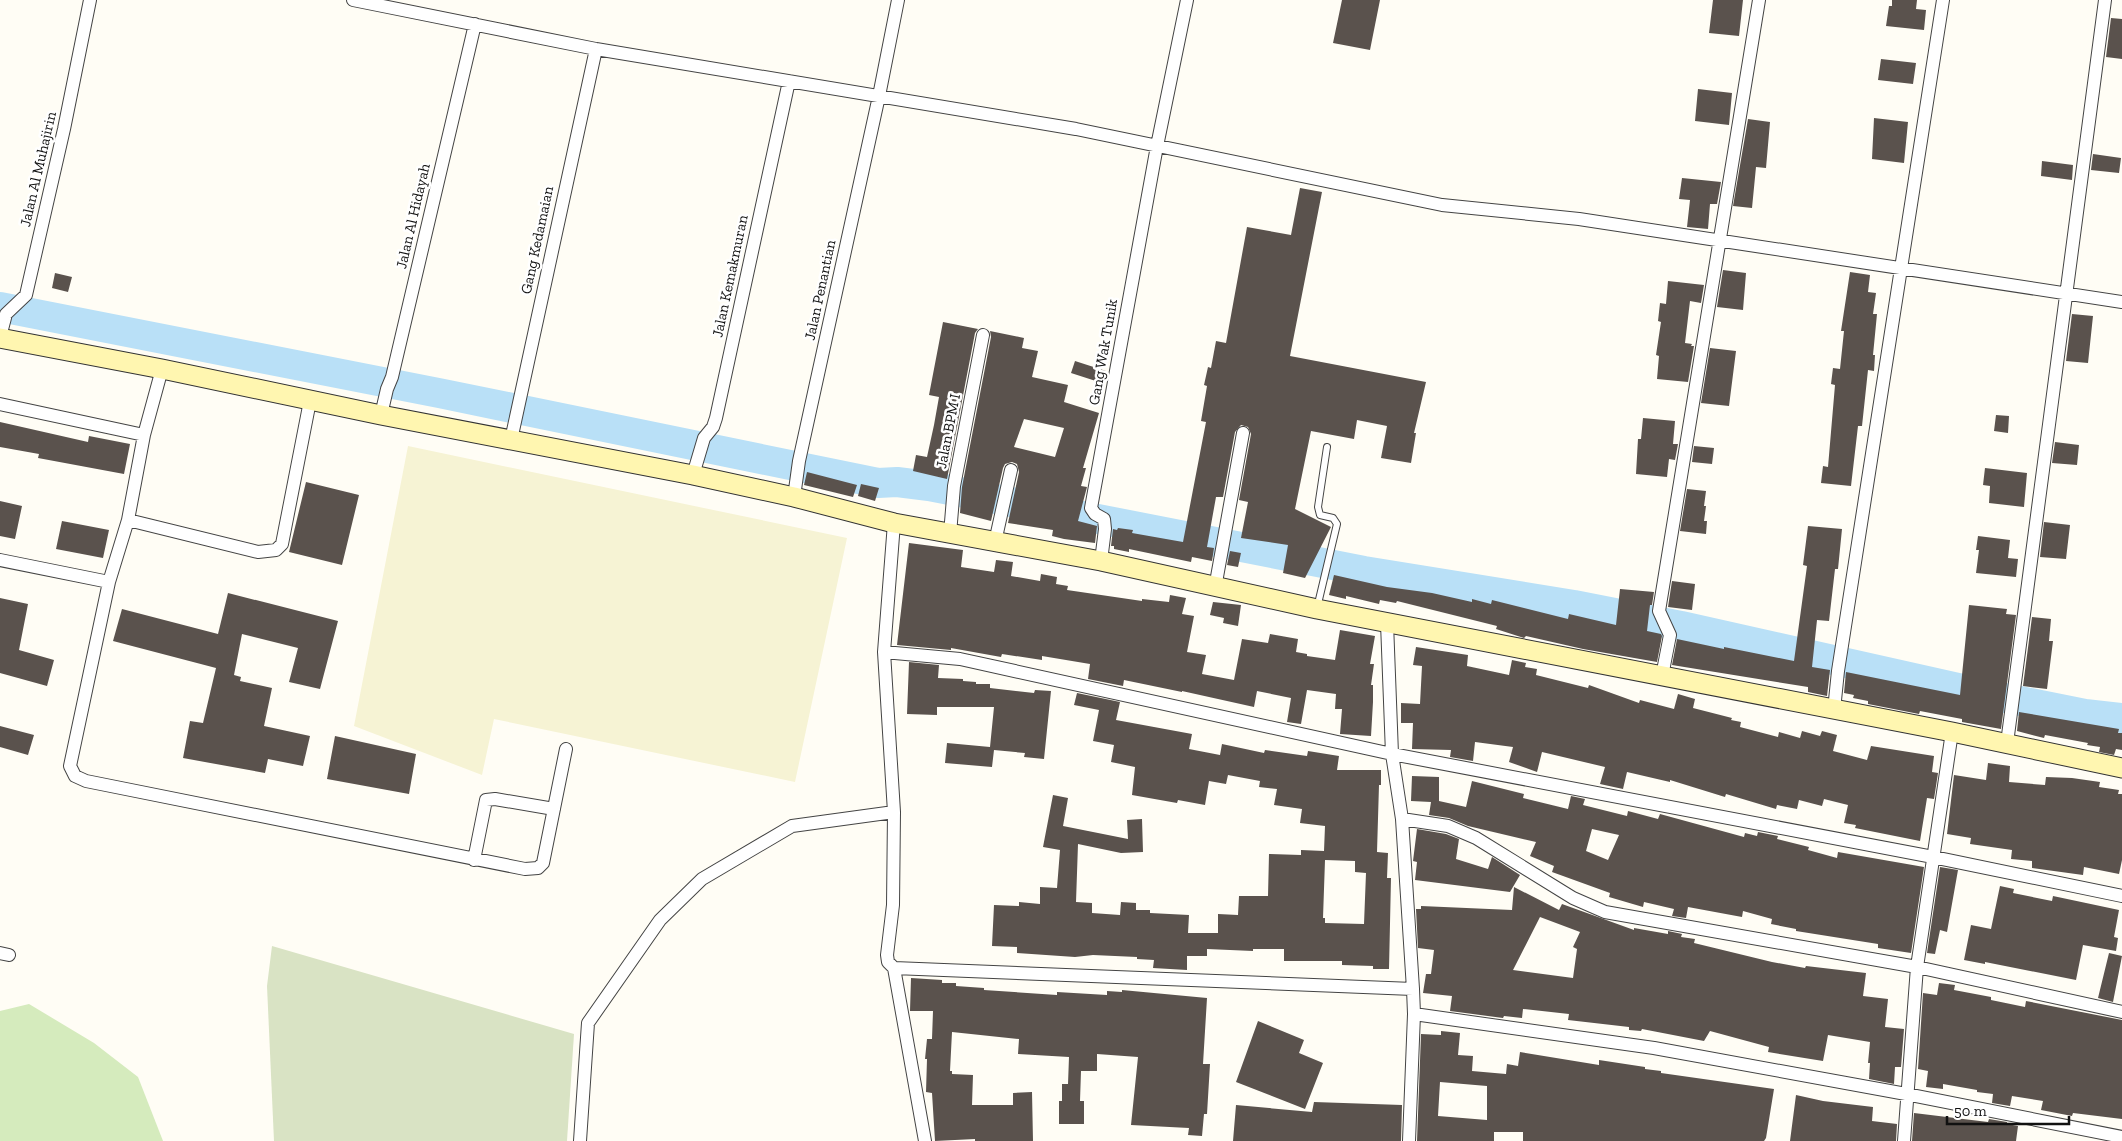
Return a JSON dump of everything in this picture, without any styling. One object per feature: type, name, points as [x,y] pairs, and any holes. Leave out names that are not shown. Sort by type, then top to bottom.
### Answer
[{"type":"street","name":"Jalan Al Muhajirin","points":[[0,337],[6,314],[26,295],[64,129],[90,0]]},
{"type":"street","points":[[353,0],[596,49],[789,81],[880,89],[1076,129],[1159,140],[1442,205],[1579,218],[1721,235],[2122,302]]},
{"type":"street","name":"Jalan Penantian","points":[[794,497],[798,466],[898,0]]},
{"type":"street","points":[[1159,140],[1187,0]]},
{"type":"street","points":[[1662,676],[1670,635],[1659,611],[1759,0]]},
{"type":"street","points":[[1834,710],[1838,671],[1943,0]]},
{"type":"street","points":[[2007,743],[2105,0]]},
{"type":"street","name":"Jalan Al Hidayah","points":[[382,415],[475,24]]},
{"type":"street","name":"Gang Kedamaian","points":[[511,440],[518,399],[596,49]]},
{"type":"street","name":"Jalan Kemakmuran","points":[[693,475],[704,438],[713,426],[716,418],[789,81]]},
{"type":"street","name":"Gang Wak Tunik","points":[[1101,561],[1105,524],[1091,508],[1159,140]]},
{"type":"street","name":"Jalan BPM I","points":[[950,534],[953,492],[984,336]]},
{"type":"street","points":[[0,337],[159,380],[308,410],[382,415],[693,475],[794,497],[894,523],[1101,561],[1215,588],[1316,609],[1952,732],[2122,768]]},
{"type":"street","points":[[159,380],[144,436],[128,520],[109,582],[70,766],[74,776],[86,781],[525,869],[538,868],[543,863],[566,749]]},
{"type":"street","points":[[0,404],[144,436]]},
{"type":"street","points":[[128,520],[258,552],[276,550],[282,544],[308,410]]},
{"type":"street","points":[[1215,588],[1243,433]]},
{"type":"street","points":[[995,542],[1011,470]]},
{"type":"street","points":[[894,523],[884,652],[894,812],[893,905],[887,955],[888,962],[894,968],[925,1141]]},
{"type":"street","points":[[0,560],[109,582]]},
{"type":"street","points":[[1387,622],[1392,754],[1402,819],[1413,989],[1414,1014],[1409,1141]]},
{"type":"street","points":[[884,652],[960,659],[1392,754],[2122,896]]},
{"type":"street","points":[[1904,1141],[1906,1094],[1917,967],[1952,732]]},
{"type":"street","points":[[474,860],[486,800],[495,799],[554,809]]},
{"type":"street","points":[[580,1141],[588,1023],[660,920],[702,880],[792,826],[894,812]]},
{"type":"street","points":[[1402,819],[1448,826],[1476,838],[1573,898],[1605,912],[1917,967],[2122,1012]]},
{"type":"street","points":[[894,968],[1413,989]]},
{"type":"street","points":[[1414,1014],[1654,1048],[1906,1094],[2122,1137]]},
{"type":"lane","points":[[1316,609],[1337,524],[1333,518],[1320,515],[1318,507],[1327,448]]},
{"type":"shaded area","points":[[408,446],[847,538],[795,782],[494,719],[482,775],[354,726]]},
{"type":"green space","points":[[272,946],[574,1034],[567,1141],[274,1141],[267,986]]},
{"type":"green space","points":[[29,1004],[94,1043],[138,1077],[163,1141],[0,1141],[0,1011]]},
{"type":"building","points":[[1342,0],[1380,0],[1370,50],[1333,43]]},
{"type":"building","points":[[1713,0],[1743,0],[1739,36],[1709,33]]},
{"type":"building","points":[[1892,0],[1917,0],[1916,9],[1926,10],[1924,30],[1886,26],[1889,6],[1892,6]]},
{"type":"building","points":[[2111,18],[2122,19],[2122,59],[2106,57]]},
{"type":"building","points":[[1881,59],[1916,63],[1913,84],[1878,80]]},
{"type":"building","points":[[1698,89],[1732,93],[1729,125],[1695,121]]},
{"type":"building","points":[[1874,118],[1908,122],[1904,163],[1872,159]]},
{"type":"building","points":[[1748,119],[1770,122],[1766,168],[1756,167],[1752,208],[1733,206]]},
{"type":"building","points":[[2093,154],[2121,158],[2119,173],[2091,170]]},
{"type":"building","points":[[2042,161],[2073,165],[2072,180],[2041,176]]},
{"type":"building","points":[[1682,178],[1721,182],[1717,204],[1710,204],[1708,229],[1687,227],[1690,200],[1679,199]]},
{"type":"building","points":[[1300,188],[1322,192],[1290,356],[1426,382],[1414,433],[1416,433],[1411,463],[1381,458],[1387,426],[1357,420],[1354,439],[1311,431],[1295,509],[1331,527],[1305,578],[1283,573],[1288,545],[1241,538],[1248,502],[1239,500],[1251,434],[1248,427],[1241,425],[1235,432],[1223,497],[1216,497],[1207,547],[1214,548],[1212,561],[1192,557],[1191,562],[1129,549],[1129,552],[1114,549],[1114,546],[1111,546],[1113,529],[1117,530],[1118,528],[1133,530],[1132,533],[1183,542],[1206,422],[1201,421],[1207,386],[1204,385],[1208,367],[1211,368],[1216,341],[1226,343],[1247,227],[1291,235]]},
{"type":"building","points":[[1723,270],[1746,273],[1743,310],[1717,307]]},
{"type":"building","points":[[1850,272],[1870,275],[1868,292],[1876,293],[1873,314],[1877,314],[1873,355],[1875,355],[1874,371],[1868,370],[1862,426],[1858,426],[1851,486],[1821,483],[1823,466],[1828,467],[1835,385],[1831,384],[1833,368],[1840,369],[1844,331],[1841,331]]},
{"type":"building","points":[[55,273],[72,277],[68,292],[52,288]]},
{"type":"building","points":[[1668,281],[1704,285],[1701,303],[1690,301],[1685,343],[1694,346],[1688,382],[1657,379],[1659,356],[1656,355],[1661,322],[1658,321],[1660,303],[1666,304]]},
{"type":"building","points":[[2072,314],[2093,316],[2088,363],[2066,361]]},
{"type":"building","points":[[943,322],[978,329],[975,333],[947,479],[913,471],[916,455],[927,457],[934,425],[939,397],[929,395]]},
{"type":"building","points":[[990,331],[1024,338],[1022,348],[1038,351],[1032,377],[1068,385],[1064,402],[1099,413],[1083,468],[1086,468],[1081,486],[1087,487],[1078,521],[1097,526],[1095,543],[1052,536],[1053,530],[1008,523],[1019,472],[1017,464],[1012,462],[1005,464],[1003,468],[991,521],[960,513],[962,487],[991,337]],"holes":[[[1024,419],[1064,428],[1055,457],[1014,447]]]},
{"type":"building","points":[[1710,348],[1736,351],[1729,406],[1701,403]]},
{"type":"building","points":[[1075,361],[1106,371],[1102,383],[1071,373]]},
{"type":"building","points":[[1996,415],[2009,416],[2008,433],[1994,431]]},
{"type":"building","points":[[1643,418],[1675,421],[1673,444],[1678,444],[1675,460],[1669,459],[1667,477],[1636,474],[1638,439],[1641,439]]},
{"type":"building","points":[[0,422],[88,442],[89,436],[130,444],[124,474],[38,458],[39,454],[0,447]]},
{"type":"building","points":[[2055,442],[2079,445],[2077,465],[2052,463]]},
{"type":"building","points":[[1694,446],[1714,448],[1712,464],[1692,462]]},
{"type":"building","points":[[1985,468],[2027,473],[2024,507],[1989,503],[1990,486],[1983,485]]},
{"type":"building","points":[[807,472],[857,485],[853,497],[804,485]]},
{"type":"building","points":[[306,482],[359,495],[342,565],[289,552]]},
{"type":"building","points":[[861,484],[879,488],[875,501],[858,496]]},
{"type":"building","points":[[1687,489],[1706,491],[1704,521],[1707,521],[1706,534],[1680,531]]},
{"type":"building","points":[[0,501],[22,506],[15,539],[0,536]]},
{"type":"building","points":[[62,521],[109,530],[103,558],[56,549]]},
{"type":"building","points":[[2044,522],[2070,525],[2066,559],[2040,557]]},
{"type":"building","points":[[1808,526],[1842,529],[1838,569],[1835,569],[1829,621],[1817,620],[1812,667],[1830,670],[1827,696],[1808,692],[1808,687],[1672,665],[1677,639],[1794,661],[1807,566],[1803,565]]},
{"type":"building","points":[[1978,536],[2010,540],[2008,558],[2018,559],[2016,577],[1976,573],[1979,550],[1976,550]]},
{"type":"building","points":[[909,543],[963,550],[961,567],[994,572],[996,560],[1013,562],[1011,576],[1040,581],[1041,574],[1057,577],[1056,584],[1068,586],[1067,590],[1142,601],[1142,599],[1169,602],[1170,595],[1186,598],[1182,614],[1194,616],[1187,652],[1206,655],[1202,674],[1234,680],[1242,639],[1268,643],[1270,634],[1298,639],[1296,652],[1307,654],[1307,656],[1335,660],[1340,630],[1375,636],[1370,664],[1374,664],[1371,685],[1373,685],[1373,702],[1371,736],[1340,734],[1342,709],[1335,709],[1336,694],[1307,690],[1301,724],[1287,722],[1291,698],[1257,691],[1254,707],[1124,680],[1123,686],[1088,679],[1090,664],[1042,656],[1042,660],[1002,654],[1001,657],[951,648],[951,650],[897,645]]},
{"type":"building","points":[[1230,551],[1241,553],[1238,567],[1227,565]]},
{"type":"building","points":[[1334,575],[1387,587],[1432,593],[1472,602],[1472,599],[1491,604],[1492,600],[1568,619],[1569,614],[1616,625],[1620,589],[1654,592],[1652,605],[1650,605],[1647,631],[1661,634],[1662,636],[1657,662],[1583,649],[1526,636],[1524,638],[1496,629],[1497,626],[1397,601],[1396,603],[1380,600],[1379,604],[1346,596],[1346,599],[1329,595]]},
{"type":"building","points":[[1672,581],[1695,584],[1692,610],[1668,607]]},
{"type":"building","points":[[228,593],[338,621],[320,689],[289,682],[298,648],[242,634],[234,675],[241,677],[240,681],[272,688],[264,726],[310,736],[303,766],[268,759],[265,773],[183,758],[190,721],[203,723],[216,668],[113,641],[122,609],[218,634]]},
{"type":"building","points":[[0,598],[28,604],[19,650],[54,660],[47,686],[0,673]]},
{"type":"building","points":[[1213,602],[1241,605],[1238,626],[1223,623],[1224,618],[1210,615]]},
{"type":"building","points":[[1969,605],[2007,609],[2006,614],[2016,615],[2001,729],[1962,722],[1962,719],[1920,711],[1919,714],[1868,704],[1868,701],[1853,698],[1854,695],[1844,693],[1846,672],[1960,695]]},
{"type":"building","points":[[2032,617],[2051,619],[2049,641],[2053,641],[2047,689],[2023,686]]},
{"type":"building","points":[[1416,647],[1468,655],[1467,666],[1509,675],[1512,660],[1526,663],[1525,667],[1537,669],[1536,675],[1588,688],[1589,685],[1639,703],[1640,700],[1674,709],[1678,694],[1695,699],[1693,708],[1732,718],[1731,720],[1741,722],[1740,727],[1778,737],[1779,732],[1800,738],[1802,731],[1820,736],[1822,731],[1837,735],[1833,751],[1867,760],[1871,746],[1934,756],[1932,772],[1938,773],[1934,799],[1927,798],[1920,841],[1855,828],[1856,825],[1844,823],[1848,805],[1824,799],[1822,806],[1799,800],[1797,809],[1777,805],[1776,809],[1726,794],[1725,797],[1670,780],[1670,782],[1627,772],[1623,789],[1600,784],[1605,767],[1542,752],[1537,772],[1509,762],[1513,747],[1475,742],[1473,761],[1450,757],[1451,750],[1412,749],[1413,723],[1401,723],[1401,703],[1420,704],[1422,666],[1413,665]]},
{"type":"building","points":[[909,662],[939,665],[938,678],[963,679],[963,681],[976,682],[976,684],[990,684],[990,688],[1034,693],[1035,690],[1051,691],[1044,759],[1024,757],[1025,753],[994,750],[992,767],[945,763],[947,743],[990,747],[994,707],[937,707],[937,715],[907,714]]},
{"type":"building","points":[[1077,693],[1120,702],[1116,720],[1192,734],[1189,749],[1220,755],[1222,744],[1264,753],[1265,750],[1307,756],[1308,751],[1339,756],[1337,770],[1381,770],[1377,852],[1388,853],[1387,878],[1391,878],[1389,969],[1373,969],[1373,966],[1342,965],[1342,961],[1284,961],[1284,949],[1253,949],[1253,951],[1207,949],[1207,956],[1187,956],[1187,970],[1153,968],[1154,960],[1137,959],[1137,957],[1093,955],[1075,957],[1017,953],[1017,947],[992,946],[994,905],[1019,906],[1019,902],[1040,904],[1040,887],[1057,888],[1060,850],[1043,847],[1053,795],[1068,798],[1063,826],[1128,839],[1127,820],[1142,819],[1143,852],[1121,853],[1078,844],[1076,902],[1092,903],[1092,913],[1120,915],[1121,902],[1136,903],[1136,910],[1150,910],[1150,913],[1189,915],[1188,933],[1218,933],[1218,914],[1238,915],[1239,896],[1268,896],[1269,854],[1301,855],[1301,850],[1324,851],[1325,826],[1300,823],[1302,809],[1274,805],[1277,789],[1259,787],[1260,781],[1228,775],[1226,784],[1209,781],[1205,805],[1178,800],[1177,803],[1132,795],[1135,767],[1111,762],[1114,745],[1093,741],[1099,710],[1074,705]],"holes":[[[1325,860],[1355,861],[1355,872],[1366,873],[1364,924],[1325,923],[1325,918],[1323,918]]]},
{"type":"building","points":[[2019,712],[2119,729],[2118,733],[2122,733],[2122,750],[2116,749],[2114,755],[2099,752],[2100,747],[2087,745],[2088,743],[2045,735],[2044,738],[2017,731]]},
{"type":"building","points":[[0,726],[34,735],[28,755],[0,747]]},
{"type":"building","points":[[335,736],[416,754],[409,794],[327,779]]},
{"type":"building","points":[[1988,763],[2010,766],[2009,782],[2045,785],[2046,777],[2072,778],[2100,782],[2099,787],[2119,790],[2118,794],[2122,794],[2122,860],[2119,874],[2084,867],[2083,875],[2032,868],[2032,861],[2011,859],[2012,850],[1970,844],[1971,838],[1947,834],[1954,775],[1986,780]]},
{"type":"building","points":[[1412,776],[1439,777],[1439,801],[1466,807],[1472,781],[1524,794],[1523,798],[1568,809],[1571,796],[1585,799],[1583,805],[1627,816],[1628,811],[1658,819],[1660,814],[1744,837],[1745,833],[1757,836],[1758,832],[1778,836],[1777,839],[1809,847],[1808,850],[1837,858],[1838,852],[1924,867],[1911,953],[1878,948],[1878,944],[1796,931],[1796,929],[1771,924],[1772,919],[1743,911],[1742,917],[1688,907],[1686,918],[1672,916],[1674,909],[1644,902],[1643,907],[1609,897],[1610,893],[1552,872],[1554,866],[1530,856],[1536,842],[1468,826],[1449,818],[1429,815],[1431,802],[1411,801]],"holes":[[[1592,829],[1619,835],[1608,860],[1586,851]]]},
{"type":"building","points":[[1417,829],[1446,834],[1459,839],[1456,859],[1488,869],[1492,857],[1520,875],[1510,892],[1415,880],[1417,862],[1413,861]]},
{"type":"building","points":[[1940,867],[1958,870],[1947,932],[1940,930],[1935,954],[1927,953]]},
{"type":"building","points":[[2000,886],[2014,889],[2013,893],[2052,901],[2053,896],[2119,910],[2114,937],[2118,938],[2116,951],[2083,945],[2076,980],[1985,962],[1985,964],[1964,960],[1971,925],[1991,929]]},
{"type":"building","points":[[1514,887],[1559,910],[1562,904],[1634,930],[1634,928],[1668,934],[1668,931],[1682,934],[1681,937],[1695,939],[1694,943],[1772,962],[1805,968],[1806,966],[1866,973],[1863,996],[1888,999],[1885,1027],[1904,1029],[1901,1067],[1895,1067],[1894,1084],[1869,1079],[1870,1042],[1828,1035],[1823,1061],[1768,1052],[1769,1047],[1710,1031],[1704,1041],[1642,1029],[1641,1031],[1629,1030],[1629,1027],[1568,1020],[1569,1014],[1523,1009],[1522,1018],[1504,1016],[1503,1018],[1450,1011],[1452,996],[1423,993],[1426,974],[1431,974],[1434,950],[1418,948],[1416,909],[1421,909],[1421,906],[1512,910]],"holes":[[[1540,917],[1580,932],[1573,947],[1577,949],[1573,978],[1513,970]]]},
{"type":"building","points":[[2109,953],[2122,956],[2113,1002],[2098,998]]},
{"type":"building","points":[[911,978],[942,980],[942,983],[956,983],[956,986],[984,988],[984,990],[1057,995],[1057,992],[1107,995],[1107,991],[1122,992],[1122,990],[1207,998],[1203,1064],[1210,1064],[1207,1114],[1204,1114],[1202,1136],[1188,1135],[1189,1128],[1131,1125],[1138,1057],[1097,1054],[1097,1071],[1081,1071],[1080,1101],[1084,1101],[1084,1124],[1059,1124],[1059,1101],[1062,1101],[1062,1084],[1068,1084],[1069,1057],[1018,1054],[1019,1039],[952,1032],[950,1071],[952,1071],[952,1074],[973,1075],[972,1105],[1013,1105],[1013,1093],[1032,1092],[1033,1141],[975,1141],[975,1139],[935,1141],[932,1093],[926,1092],[927,1059],[925,1059],[927,1039],[932,1039],[933,1011],[910,1011]]},
{"type":"building","points":[[1939,983],[1955,985],[1954,990],[1991,997],[1991,1000],[2025,1007],[2026,1001],[2122,1020],[2122,1119],[2073,1113],[2072,1116],[2041,1110],[2043,1101],[2012,1096],[2010,1106],[1992,1103],[1993,1094],[1943,1084],[1943,1089],[1926,1087],[1928,1071],[1918,1069],[1923,993],[1937,995]]},
{"type":"building","points":[[1258,1021],[1304,1040],[1299,1053],[1323,1063],[1305,1109],[1236,1082]]},
{"type":"building","points":[[1441,1031],[1460,1033],[1458,1055],[1473,1056],[1472,1071],[1506,1074],[1507,1064],[1518,1066],[1520,1052],[1599,1065],[1599,1060],[1645,1067],[1645,1069],[1661,1071],[1661,1073],[1774,1089],[1766,1138],[1764,1141],[1523,1141],[1523,1132],[1494,1132],[1494,1141],[1417,1141],[1421,1034],[1441,1035]],"holes":[[[1440,1082],[1487,1086],[1487,1120],[1438,1116]]]},
{"type":"building","points":[[1796,1095],[1823,1101],[1873,1107],[1872,1121],[1897,1124],[1896,1141],[1790,1141]]},
{"type":"building","points":[[1314,1102],[1402,1105],[1401,1141],[1233,1141],[1236,1105],[1312,1112]]},
{"type":"building","points":[[1914,1113],[1988,1122],[1989,1119],[2007,1122],[2007,1124],[2018,1126],[2016,1141],[1912,1141]]},
{"type":"waterway","points":[[0,307],[439,393],[878,483],[897,482],[929,486],[1364,571],[1574,605],[1681,626],[1980,693],[2085,714],[2122,718]]}]
